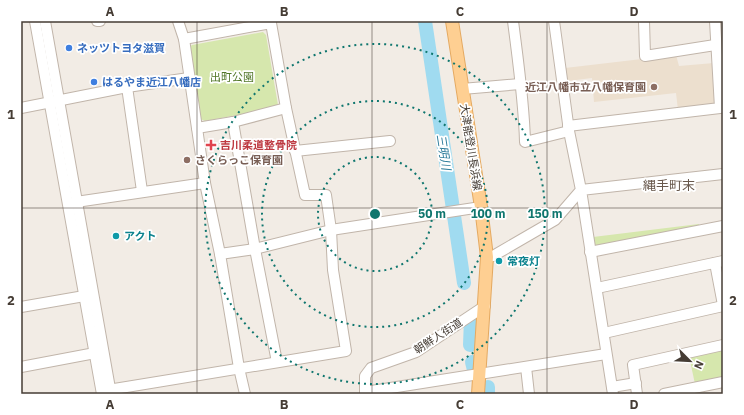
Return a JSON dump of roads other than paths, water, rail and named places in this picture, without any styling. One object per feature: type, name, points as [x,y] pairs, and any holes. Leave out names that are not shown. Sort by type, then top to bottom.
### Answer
[{"type":"main road","name":"大津能登川長浜線","points":[[452,21],[481,207],[487,257],[485,306],[478,394]]},
{"type":"street","points":[[34,21],[76,202],[89,295],[95,353],[107,392]]},
{"type":"street","points":[[45,21],[54,102],[107,392]]},
{"type":"street","points":[[178,21],[184,39],[205,184],[220,254],[239,368],[245,394]]},
{"type":"street","points":[[513,21],[519,61],[525,142],[568,129],[720,108],[721,95],[715,45],[715,21]]},
{"type":"street","points":[[554,21],[568,129],[581,190],[606,354],[613,390],[636,383]]},
{"type":"street","points":[[644,21],[645,56],[715,45]]},
{"type":"street","points":[[107,392],[239,368],[346,351],[333,270],[331,230],[326,195],[305,196],[286,108],[272,23],[184,39]]},
{"type":"street","points":[[21,108],[126,87],[189,78]]},
{"type":"street","points":[[462,89],[520,84]]},
{"type":"street","points":[[126,87],[142,191]]},
{"type":"street","points":[[197,128],[233,122],[286,108]]},
{"type":"street","points":[[233,122],[255,249],[277,362]]},
{"type":"street","points":[[295,151],[390,141]]},
{"type":"street","points":[[487,257],[492,256],[555,220],[581,190],[723,174]]},
{"type":"street","points":[[76,202],[142,191],[205,184]]},
{"type":"street","points":[[220,254],[255,249],[331,230],[481,207]]},
{"type":"street","points":[[590,252],[723,226]]},
{"type":"street","points":[[597,288],[719,262],[723,305],[604,333]]},
{"type":"street","points":[[21,307],[89,295]]},
{"type":"street","name":"朝鮮人街道","points":[[366,393],[365,376],[371,368],[416,352],[485,306]]},
{"type":"street","points":[[638,394],[633,365],[723,345]]},
{"type":"street","points":[[21,367],[95,353]]},
{"type":"street","points":[[366,393],[606,354]]},
{"type":"street","points":[[526,367],[529,394]]},
{"type":"street","points":[[664,394],[723,382]]},
{"type":"waterway","name":"三明川","points":[[425,21],[464,283]]},
{"type":"waterway","name":"三明川","points":[[470,345],[471,319]]},
{"type":"waterway","name":"三明川","points":[[472,362],[474,370]]},
{"type":"waterway","name":"三明川","points":[[488,387],[488,394]]},
{"type":"place","name":"ネッツトヨタ滋賀","points":[[69,48]]},
{"type":"place","name":"はるやま近江八幡店","points":[[94,82]]},
{"type":"place","name":"近江八幡市立八幡保育園","points":[[654,87]]},
{"type":"place","name":"吉川柔道整骨院","points":[[211,145]]},
{"type":"place","name":"さくらっこ保育園","points":[[187,160]]},
{"type":"place","name":"アクト","points":[[116,236]]},
{"type":"place","name":"常夜灯","points":[[499,261]]},
{"type":"district","name":"縄手町末","points":[[669,185]]},
{"type":"park label","name":"出町公園","points":[[232,77]]}]
